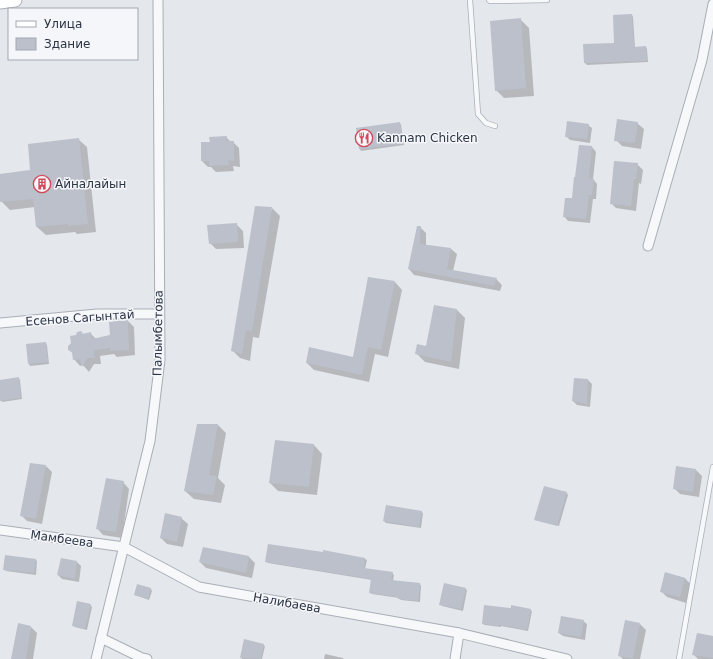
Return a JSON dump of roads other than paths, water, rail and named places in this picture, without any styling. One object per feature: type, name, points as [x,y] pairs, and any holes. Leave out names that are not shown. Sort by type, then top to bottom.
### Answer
[{"type":"main road","points":[[0,2],[15,0]]},
{"type":"street","name":"Палымбетова","points":[[96,659],[150,441],[160,360],[158,0]]},
{"type":"street","points":[[648,246],[702,60],[713,4]]},
{"type":"street","name":"Есенов Сагынтай","points":[[0,324],[97,314],[159,314]]},
{"type":"street","name":"Мамбеева","points":[[0,530],[124,547]]},
{"type":"street","name":"Налибаева","points":[[124,547],[199,587],[459,633],[567,659]]},
{"type":"street","points":[[455,659],[459,633]]},
{"type":"street","points":[[101,638],[147,659]]},
{"type":"lane","points":[[470,0],[478,114],[486,123],[495,126]]},
{"type":"lane","points":[[489,0],[547,0]]},
{"type":"lane","points":[[680,659],[713,467]]},
{"type":"place","name":"Kannam Chicken","points":[[364,138]]},
{"type":"place","name":"Айналайын","points":[[42,184]]}]
